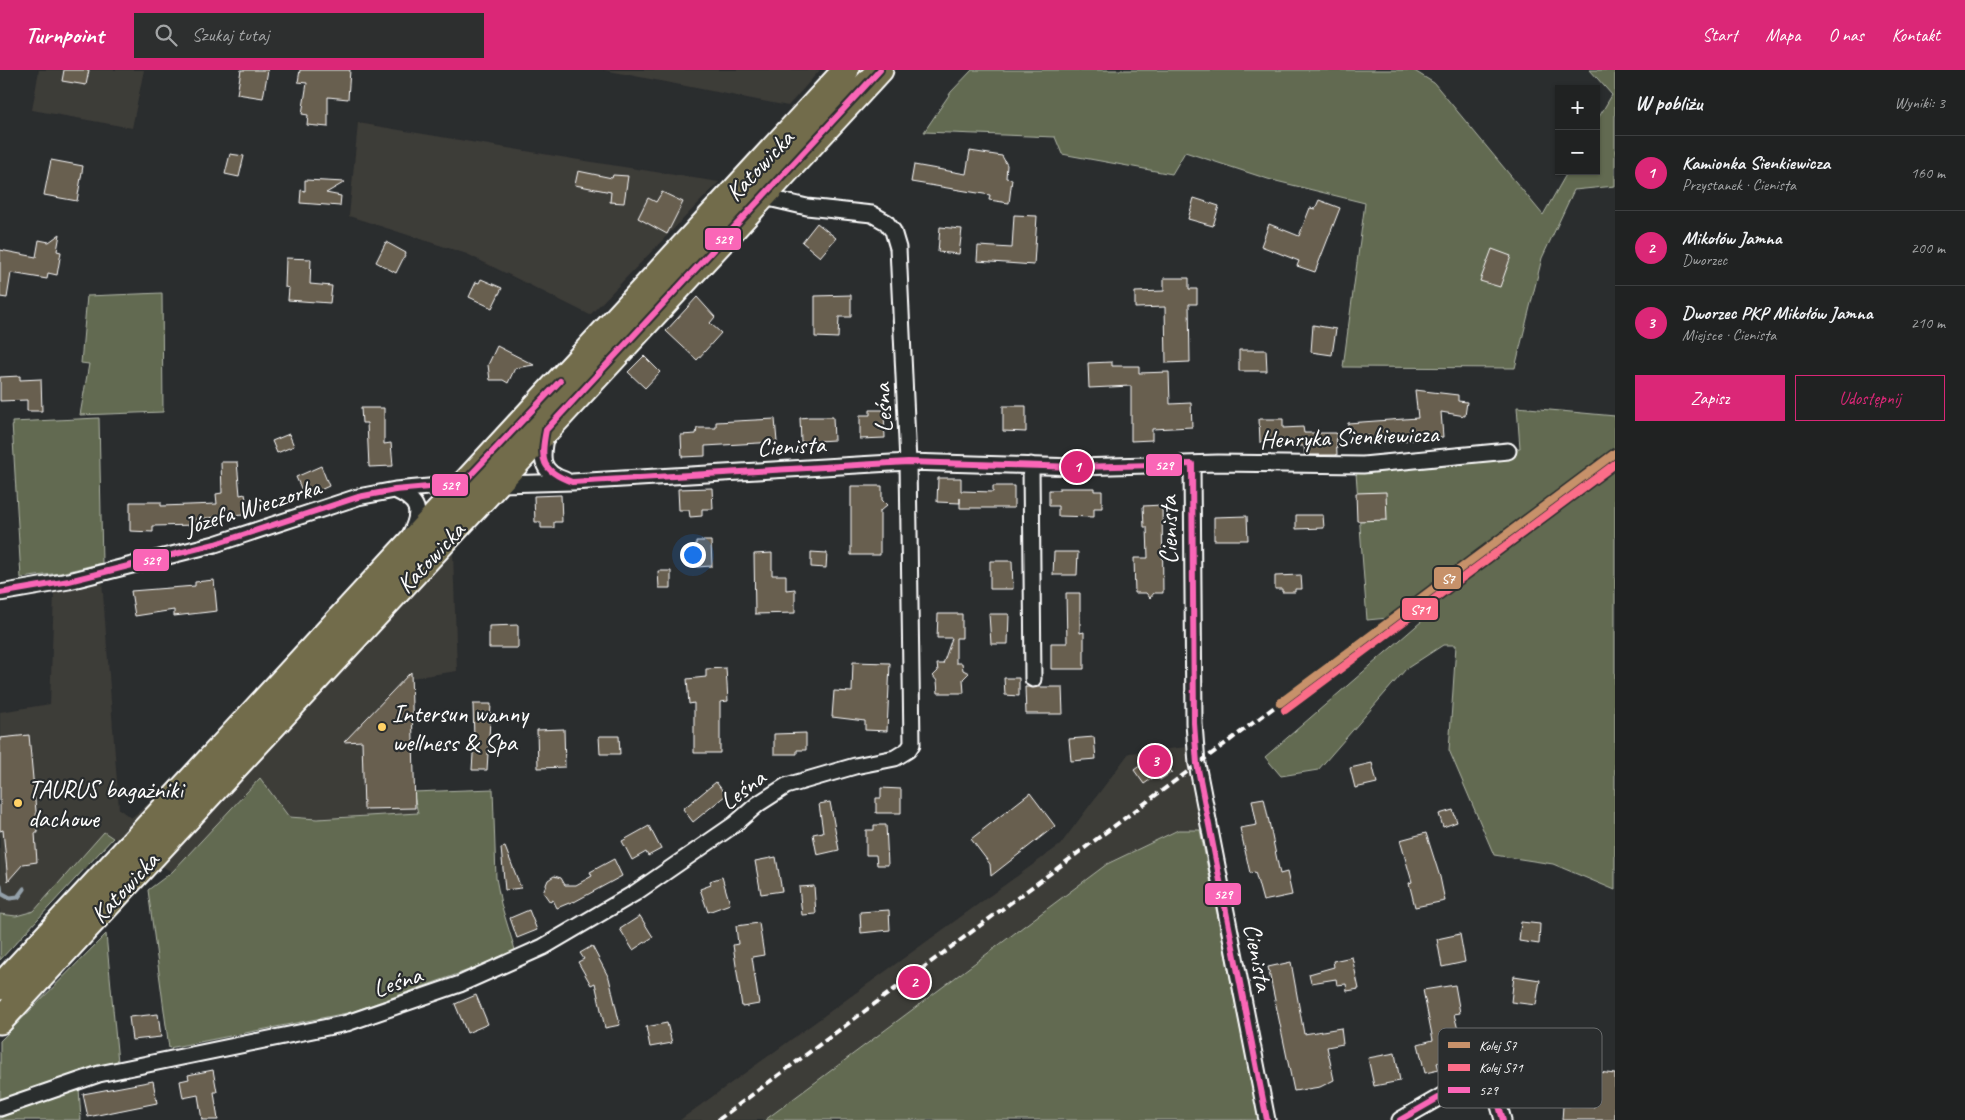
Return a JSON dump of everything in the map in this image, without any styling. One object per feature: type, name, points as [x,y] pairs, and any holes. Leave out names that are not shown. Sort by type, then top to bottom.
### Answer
[{"type":"main road","name":"Katowicka","points":[[0,987],[462,484],[542,400],[846,70]]},
{"type":"main road","name":"Katowicka","points":[[0,1021],[880,70]]},
{"type":"street","name":"Leśna","points":[[0,1108],[99,1074],[347,1023],[460,984],[544,947],[634,893],[735,824],[758,804],[786,786],[854,766],[895,758],[908,750],[912,744],[908,462],[898,248],[893,231],[886,222],[872,214],[807,207],[764,197]]},
{"type":"street","points":[[546,430],[542,456],[543,464],[555,477],[572,482]]},
{"type":"street","name":"Henryka Sienkiewicza","points":[[1192,464],[1363,465],[1508,451]]},
{"type":"street","name":"Cienista","points":[[572,482],[908,462],[1031,465],[1192,464],[1194,723],[1197,764],[1267,1120]]},
{"type":"street","points":[[1031,465],[1033,679]]},
{"type":"street","points":[[498,484],[572,482]]},
{"type":"street","name":"Józefa Wieczorka","points":[[0,593],[69,582],[215,544],[358,497],[395,490],[462,484]]},
{"type":"street","points":[[395,490],[410,497],[417,509],[417,522],[405,547]]},
{"type":"street","points":[[1400,1120],[1438,1098]]},
{"type":"shaded area","points":[[39,70],[144,70],[132,128],[32,110]]},
{"type":"shaded area","points":[[604,70],[820,70],[788,106]]},
{"type":"shaded area","points":[[358,123],[719,182],[590,315],[467,254],[349,216]]},
{"type":"shaded area","points":[[453,553],[457,671],[411,678],[413,792],[418,813],[317,819],[289,817],[260,778],[172,872],[104,832],[34,911],[16,916],[0,914],[0,712],[50,704],[54,593],[102,580],[119,809],[131,818]]},
{"type":"shaded area","points":[[1188,747],[1200,830],[1177,830],[1107,864],[765,1120],[680,1120],[1060,845],[1129,753]]},
{"type":"green space","points":[[972,70],[1413,70],[1434,83],[1543,215],[1566,175],[1600,175],[1600,115],[1612,95],[1590,70],[1615,70],[1615,186],[1574,190],[1542,258],[1515,368],[1343,367],[1365,203],[1268,179],[1185,152],[1172,174],[1062,154],[1055,137],[924,132],[951,92]]},
{"type":"green space","points":[[162,293],[163,412],[80,415],[89,364],[81,363],[87,296]]},
{"type":"green space","points":[[1517,407],[1615,416],[1615,890],[1553,864],[1494,855],[1449,750],[1456,645],[1443,645],[1406,669],[1318,770],[1281,776],[1265,757],[1430,614],[1367,620],[1356,473],[1520,448]]},
{"type":"green space","points":[[99,418],[102,563],[60,573],[21,578],[12,422]]},
{"type":"green space","points":[[260,778],[289,817],[317,819],[418,813],[413,792],[493,789],[496,878],[501,904],[516,953],[352,1012],[169,1048],[148,890],[172,872]]},
{"type":"green space","points":[[1178,830],[1200,830],[1259,1120],[765,1120],[1107,864]]},
{"type":"green space","points":[[104,832],[113,838],[0,960],[0,914],[16,916],[34,911]]},
{"type":"green space","points":[[106,934],[118,1062],[0,1101],[0,1041]]},
{"type":"green space","points":[[79,1088],[81,1120],[0,1120],[0,1118]]},
{"type":"building","points":[[64,70],[89,70],[86,85],[62,81]]},
{"type":"building","points":[[241,70],[268,70],[263,98],[237,94]]},
{"type":"building","points":[[300,70],[350,70],[348,99],[328,97],[328,127],[307,125],[308,115],[302,114],[307,83],[298,82]]},
{"type":"building","points":[[970,151],[1002,156],[1007,165],[1006,178],[1012,179],[1009,203],[989,200],[990,195],[911,182],[914,165],[966,174]]},
{"type":"building","points":[[230,154],[244,156],[239,177],[225,174]]},
{"type":"building","points":[[51,160],[83,166],[77,201],[44,195]]},
{"type":"building","points":[[578,171],[612,178],[613,175],[628,176],[624,203],[610,202],[611,192],[575,185]]},
{"type":"building","points":[[305,180],[345,182],[326,193],[341,196],[340,206],[300,203],[301,190],[305,191]]},
{"type":"building","points":[[662,192],[683,202],[667,234],[638,218],[648,198],[656,202]]},
{"type":"building","points":[[1194,198],[1219,206],[1213,226],[1188,219]]},
{"type":"building","points":[[1319,200],[1340,208],[1315,272],[1297,266],[1299,261],[1261,246],[1269,224],[1299,236],[1310,208],[1315,209]]},
{"type":"building","points":[[1014,215],[1037,216],[1034,265],[977,261],[978,246],[1012,248]]},
{"type":"building","points":[[817,223],[836,238],[820,257],[802,242]]},
{"type":"building","points":[[940,227],[962,229],[959,254],[938,252]]},
{"type":"building","points":[[60,234],[57,251],[61,252],[57,275],[48,273],[47,279],[11,273],[7,298],[0,297],[0,250],[36,257],[39,240],[49,242]]},
{"type":"building","points":[[386,242],[406,253],[396,273],[376,262]]},
{"type":"building","points":[[1492,249],[1511,256],[1500,287],[1480,281]]},
{"type":"building","points":[[286,258],[311,259],[310,284],[332,286],[330,303],[288,300],[289,288],[285,287]]},
{"type":"building","points":[[1164,278],[1189,278],[1189,289],[1197,289],[1197,304],[1189,304],[1190,362],[1166,363],[1165,307],[1135,308],[1135,292],[1164,291]]},
{"type":"building","points":[[481,279],[502,288],[492,308],[469,297],[476,282],[479,283]]},
{"type":"building","points":[[851,295],[851,317],[839,317],[838,338],[815,337],[815,296]]},
{"type":"building","points":[[697,297],[715,317],[710,323],[721,333],[697,360],[666,331]]},
{"type":"building","points":[[1313,325],[1336,329],[1332,355],[1311,352]]},
{"type":"building","points":[[497,346],[534,365],[515,368],[508,383],[503,380],[490,380],[488,365]]},
{"type":"building","points":[[1239,350],[1266,350],[1267,371],[1239,371]]},
{"type":"building","points":[[644,356],[660,372],[645,388],[628,372]]},
{"type":"building","points":[[1112,362],[1112,366],[1139,366],[1139,373],[1169,372],[1170,404],[1191,403],[1192,427],[1152,429],[1152,440],[1131,441],[1131,386],[1089,388],[1088,363]]},
{"type":"building","points":[[20,376],[20,380],[41,379],[42,411],[27,411],[27,400],[0,401],[0,377]]},
{"type":"building","points":[[1415,390],[1458,395],[1458,401],[1467,402],[1465,416],[1441,412],[1443,437],[1371,444],[1370,436],[1347,434],[1348,423],[1418,418]]},
{"type":"building","points":[[1003,406],[1026,406],[1026,432],[1003,431]]},
{"type":"building","points":[[361,408],[384,408],[384,444],[391,443],[393,466],[369,467],[367,423],[362,423]]},
{"type":"building","points":[[870,410],[884,410],[885,438],[860,439],[860,415],[870,415]]},
{"type":"building","points":[[833,417],[834,440],[801,442],[800,418]]},
{"type":"building","points":[[775,419],[777,442],[705,446],[705,456],[682,457],[681,435],[696,434],[697,428],[716,428],[716,422]]},
{"type":"building","points":[[1259,419],[1283,419],[1283,428],[1303,427],[1304,433],[1336,433],[1337,455],[1305,455],[1304,446],[1294,446],[1294,441],[1260,442]]},
{"type":"building","points":[[289,434],[294,446],[277,453],[272,441]]},
{"type":"building","points":[[221,462],[237,462],[240,495],[245,494],[248,511],[243,513],[243,515],[195,519],[196,525],[153,526],[153,532],[130,531],[130,502],[161,502],[161,506],[217,504],[216,494],[222,493]]},
{"type":"building","points":[[321,466],[329,486],[305,497],[296,477]]},
{"type":"building","points":[[938,478],[961,478],[961,491],[993,492],[993,486],[1014,486],[1014,508],[960,508],[960,503],[937,502]]},
{"type":"building","points":[[851,486],[882,486],[882,500],[887,505],[880,511],[880,555],[851,555]]},
{"type":"building","points":[[712,488],[713,509],[702,509],[702,516],[690,517],[689,510],[679,510],[678,489]]},
{"type":"building","points":[[1059,488],[1094,488],[1094,491],[1102,491],[1102,508],[1094,508],[1094,517],[1058,516],[1058,506],[1049,506],[1049,490],[1059,490]]},
{"type":"building","points":[[1386,492],[1387,520],[1357,521],[1356,493]]},
{"type":"building","points":[[561,495],[562,522],[554,522],[554,528],[541,528],[541,522],[535,522],[534,496]]},
{"type":"building","points":[[1162,505],[1163,593],[1154,593],[1150,598],[1146,593],[1135,593],[1134,558],[1148,558],[1147,527],[1144,527],[1143,506]]},
{"type":"building","points":[[1296,515],[1323,515],[1324,528],[1296,529]]},
{"type":"building","points":[[1247,516],[1248,540],[1214,540],[1214,517]]},
{"type":"building","points":[[696,541],[711,541],[712,566],[697,567]]},
{"type":"building","points":[[811,552],[827,553],[826,568],[811,567]]},
{"type":"building","points":[[1054,552],[1078,552],[1077,575],[1053,575]]},
{"type":"building","points":[[772,553],[772,575],[786,575],[786,590],[795,589],[795,613],[755,614],[754,554]]},
{"type":"building","points":[[990,561],[1012,561],[1013,589],[990,589]]},
{"type":"building","points":[[658,571],[671,571],[671,588],[659,588]]},
{"type":"building","points":[[1301,575],[1302,589],[1295,589],[1295,592],[1282,592],[1282,589],[1275,589],[1275,576]]},
{"type":"building","points":[[214,580],[217,611],[174,616],[174,610],[135,616],[131,591],[195,586],[195,582]]},
{"type":"building","points":[[1066,593],[1080,593],[1080,633],[1084,632],[1084,669],[1051,669],[1051,643],[1067,643]]},
{"type":"building","points":[[938,614],[962,614],[962,638],[956,638],[956,663],[962,663],[963,670],[969,673],[963,679],[964,693],[938,693],[937,681],[933,676],[938,671],[937,664],[943,664],[952,638],[937,638]]},
{"type":"building","points":[[989,614],[1009,614],[1008,644],[991,644]]},
{"type":"building","points":[[518,625],[518,648],[489,648],[489,626]]},
{"type":"building","points":[[853,662],[890,663],[887,731],[865,730],[865,721],[832,717],[834,691],[852,692]]},
{"type":"building","points":[[726,668],[728,701],[720,702],[720,753],[694,753],[694,703],[689,704],[687,679],[706,677],[706,669]]},
{"type":"building","points":[[411,672],[415,808],[364,809],[362,741],[344,742]]},
{"type":"building","points":[[1004,678],[1019,678],[1019,696],[1005,695]]},
{"type":"building","points":[[1025,687],[1062,687],[1063,714],[1026,714]]},
{"type":"building","points":[[473,704],[491,704],[487,770],[472,770],[474,739]]},
{"type":"building","points":[[564,729],[565,767],[538,768],[537,730]]},
{"type":"building","points":[[806,733],[806,750],[797,750],[797,754],[774,754],[774,734]]},
{"type":"building","points":[[29,735],[38,833],[35,833],[37,862],[23,864],[8,881],[3,830],[0,831],[0,738]]},
{"type":"building","points":[[599,736],[619,736],[620,754],[600,754]]},
{"type":"building","points":[[1094,737],[1096,759],[1071,761],[1069,739]]},
{"type":"building","points":[[1158,753],[1172,772],[1160,780],[1157,775],[1144,784],[1134,770]]},
{"type":"building","points":[[1372,763],[1377,783],[1355,788],[1350,768]]},
{"type":"building","points":[[716,782],[726,795],[693,822],[683,809]]},
{"type":"building","points":[[881,788],[901,789],[901,813],[876,813],[876,798],[881,798]]},
{"type":"building","points":[[1030,793],[1055,826],[991,876],[990,864],[971,839]]},
{"type":"building","points":[[1264,798],[1280,874],[1287,872],[1292,895],[1263,901],[1255,872],[1250,873],[1240,828],[1257,825],[1252,800]]},
{"type":"building","points":[[830,802],[839,850],[817,855],[813,834],[823,832],[819,804]]},
{"type":"building","points":[[1453,810],[1457,822],[1443,827],[1439,814]]},
{"type":"building","points":[[874,825],[886,825],[888,865],[877,865],[876,855],[866,855],[866,830],[874,830]]},
{"type":"building","points":[[649,826],[661,849],[648,856],[646,852],[632,860],[622,841]]},
{"type":"building","points":[[1426,833],[1440,877],[1445,901],[1415,907],[1409,883],[1412,882],[1400,840]]},
{"type":"building","points":[[505,847],[521,888],[505,890],[501,848]]},
{"type":"building","points":[[776,857],[782,891],[761,894],[755,861]]},
{"type":"building","points":[[614,859],[622,876],[574,902],[557,908],[553,900],[550,902],[543,892],[548,880],[554,876],[561,878],[565,885],[576,885],[592,876],[590,872]]},
{"type":"building","points":[[722,877],[730,904],[708,912],[700,889],[711,885],[710,881]]},
{"type":"building","points":[[814,886],[816,914],[802,915],[799,887]]},
{"type":"building","points":[[529,910],[537,930],[517,938],[510,918]]},
{"type":"building","points":[[889,910],[890,930],[861,933],[860,912]]},
{"type":"building","points":[[640,916],[653,937],[633,950],[620,929]]},
{"type":"building","points":[[1521,922],[1540,924],[1539,944],[1519,941]]},
{"type":"building","points":[[759,923],[764,955],[752,957],[759,1004],[742,1007],[733,945],[738,944],[736,926]]},
{"type":"building","points":[[1460,934],[1465,962],[1442,967],[1437,939]]},
{"type":"building","points":[[592,946],[609,978],[620,1025],[605,1028],[595,983],[591,985],[578,962],[584,959],[580,953]]},
{"type":"building","points":[[1352,957],[1359,989],[1347,991],[1346,984],[1337,985],[1336,979],[1311,983],[1309,974],[1334,967],[1333,961]]},
{"type":"building","points":[[1291,962],[1304,1034],[1341,1028],[1343,1044],[1327,1047],[1334,1080],[1320,1087],[1294,1091],[1268,967]]},
{"type":"building","points":[[1514,976],[1540,980],[1536,1005],[1511,1002]]},
{"type":"building","points":[[1455,985],[1460,1013],[1454,1014],[1458,1028],[1438,1028],[1438,1070],[1425,1073],[1418,1044],[1433,1040],[1423,990]]},
{"type":"building","points":[[476,995],[488,1024],[467,1033],[455,1004]]},
{"type":"building","points":[[158,1014],[161,1037],[132,1040],[129,1017]]},
{"type":"building","points":[[667,1023],[672,1043],[650,1047],[646,1027]]},
{"type":"building","points":[[1395,1053],[1400,1081],[1374,1086],[1368,1058]]},
{"type":"building","points":[[213,1070],[217,1092],[214,1092],[218,1120],[202,1120],[198,1095],[183,1098],[180,1081],[189,1079],[188,1075]]},
{"type":"building","points":[[1602,1072],[1615,1074],[1615,1120],[1562,1120],[1563,1108],[1602,1108]]},
{"type":"building","points":[[153,1081],[157,1103],[88,1117],[83,1094]]},
{"type":"waterway","points":[[0,886],[1,893],[10,898],[18,897],[24,889]]},
{"type":"railway","points":[[718,1120],[1280,703]]},
{"type":"rail line","name":"S7","points":[[1280,703],[1615,453]]},
{"type":"rail line","name":"S71","points":[[1285,710],[1615,464]]},
{"type":"transit line","name":"529","points":[[880,70],[546,430],[543,449],[545,463],[554,473],[572,482],[908,462],[1077,467],[1192,464],[1194,723],[1197,764],[1267,1120]]},
{"type":"transit line","name":"529","points":[[0,593],[69,581],[215,544],[358,497],[395,490],[462,484],[560,381]]},
{"type":"transit line","name":"529","points":[[1400,1120],[1438,1098]]},
{"type":"transit line","name":"529","points":[[1500,1108],[1503,1120]]},
{"type":"place","name":"Kamionka Sienkiewicza","points":[[1077,467]]},
{"type":"place","name":"Intersun wanny wellness & Spa","points":[[382,727]]},
{"type":"place","name":"Dworzec PKP Mikołów Jamna","points":[[1155,761]]},
{"type":"place","name":"TAURUS bagażniki dachowe","points":[[18,803]]},
{"type":"place","name":"Mikołów Jamna","points":[[914,982]]}]
